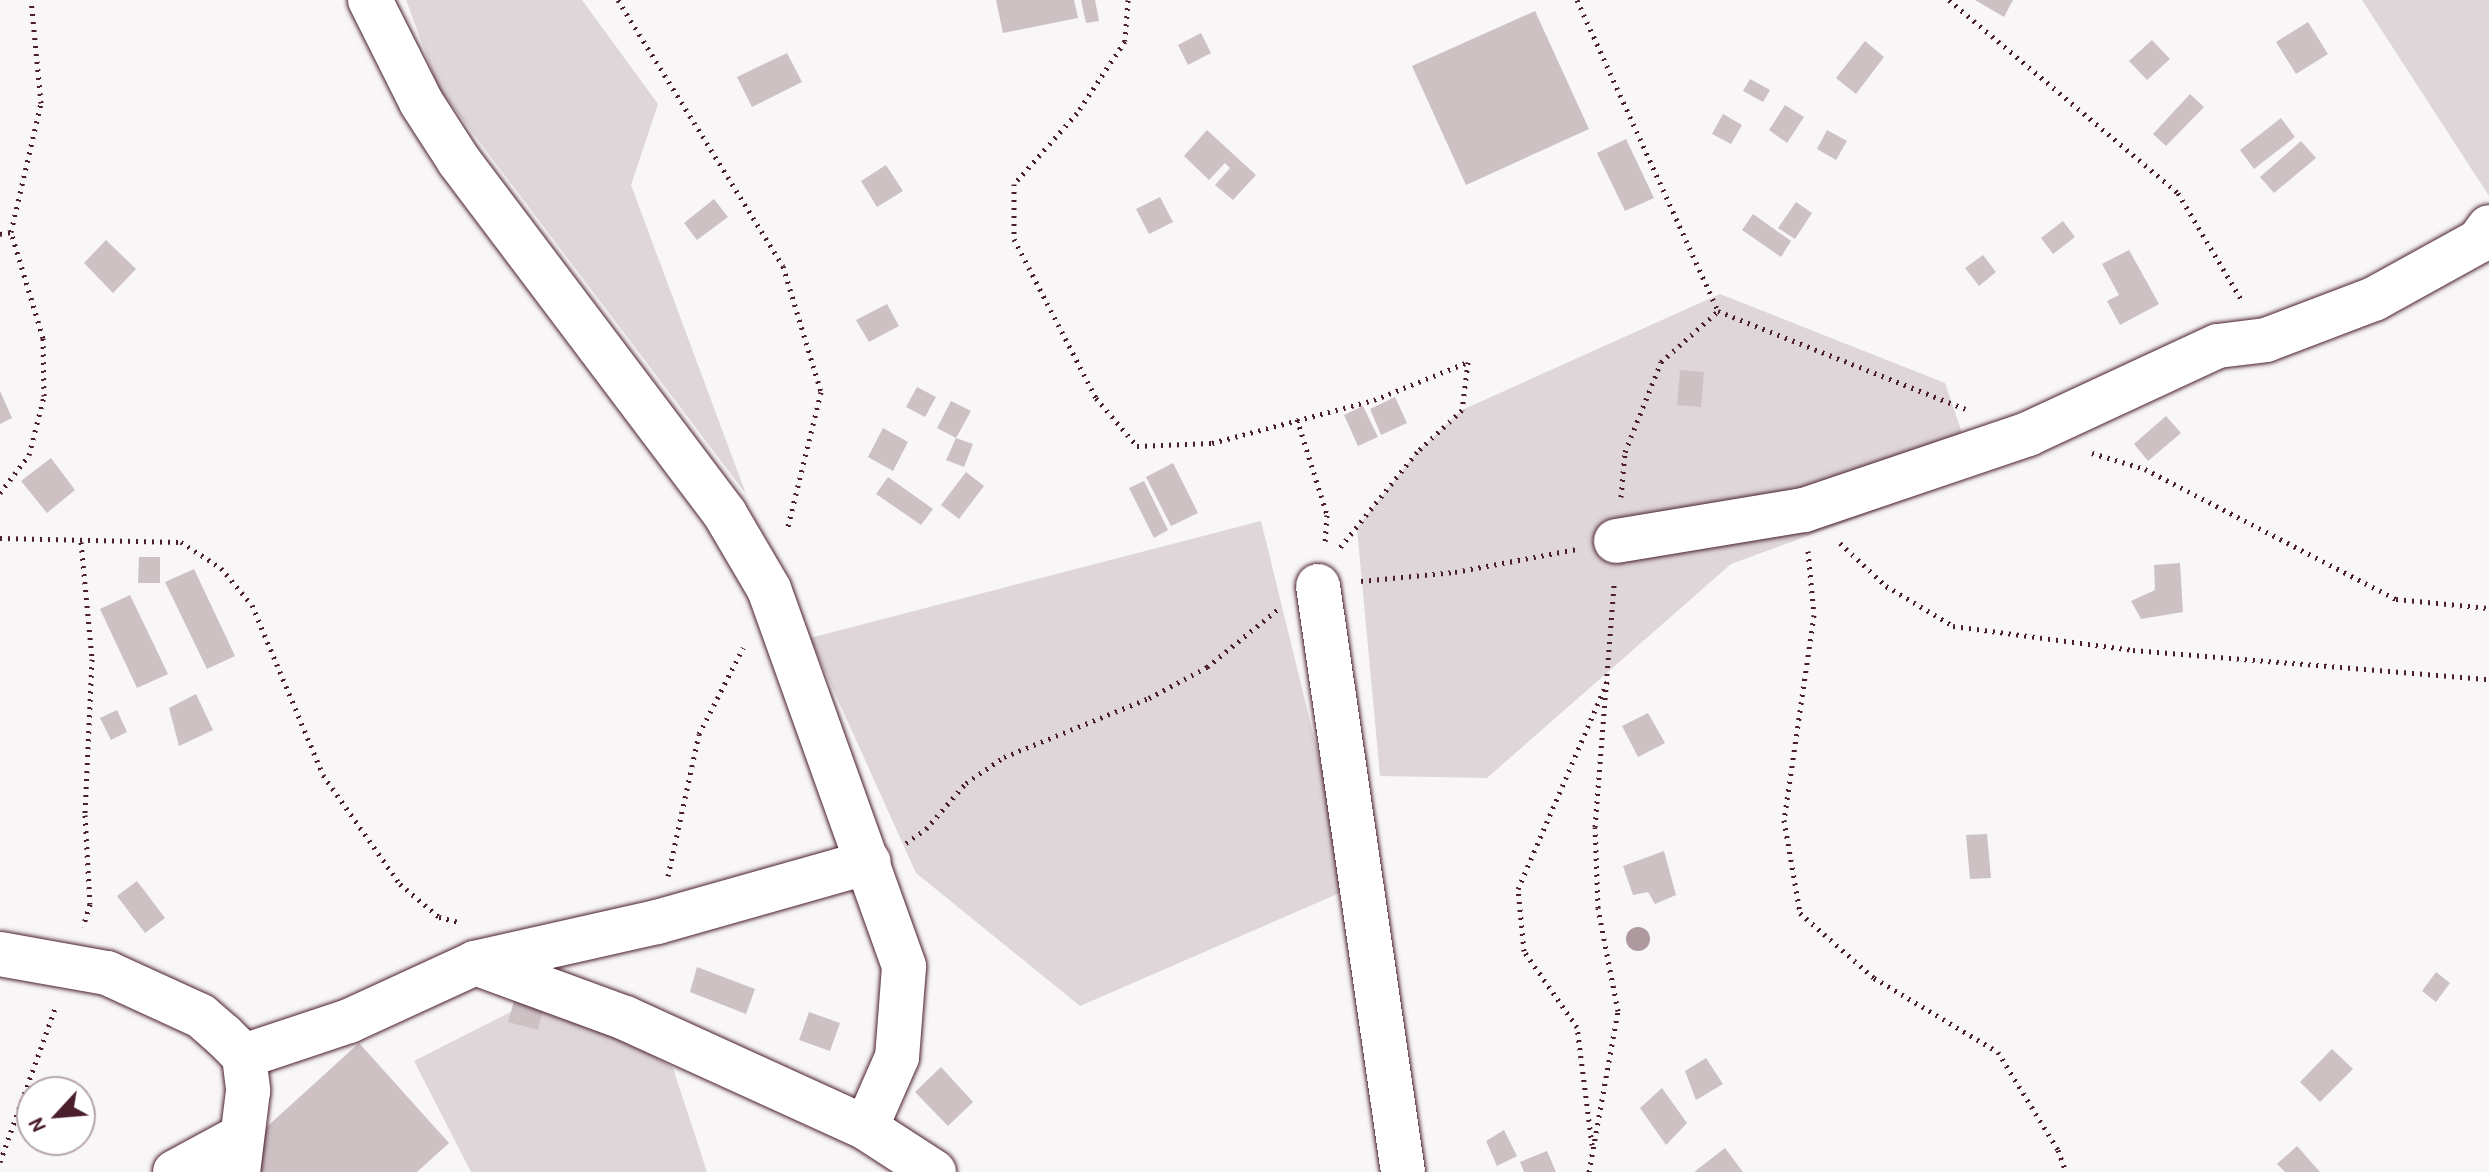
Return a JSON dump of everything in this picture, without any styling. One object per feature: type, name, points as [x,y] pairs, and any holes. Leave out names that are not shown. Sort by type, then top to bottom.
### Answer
[{"type":"street","points":[[370,0],[392,49],[459,161],[725,514],[769,589],[904,967],[897,1057],[866,1128]]},
{"type":"street","points":[[1616,541],[1804,510],[2028,434],[2218,346],[2266,340],[2374,299],[2479,241],[2489,227]]},
{"type":"street","points":[[1321,573],[1403,1172]]},
{"type":"street","points":[[244,1056],[349,1021],[472,944],[657,922],[869,862]]},
{"type":"street","points":[[472,944],[866,1128],[934,1172]]},
{"type":"street","points":[[0,954],[107,973],[201,1016],[244,1056],[248,1091],[239,1155],[175,1172]]},
{"type":"path","points":[[0,493],[29,455],[44,396],[43,338],[11,232],[41,103],[31,0]]},
{"type":"path","points":[[618,0],[783,266],[821,392],[806,468],[769,589],[699,734],[657,922]]},
{"type":"path","points":[[869,862],[926,829],[966,783],[1004,757],[1149,698],[1207,667],[1321,573],[1417,452],[1462,410],[1468,362],[1374,400],[1212,443],[1137,446],[1096,398],[1014,239],[1014,184],[1077,113],[1125,41],[1128,0]]},
{"type":"path","points":[[1577,0],[1718,311],[2028,434],[2145,469],[2396,599],[2489,608]]},
{"type":"path","points":[[1949,0],[2178,193],[2266,340]]},
{"type":"path","points":[[0,234],[11,232]]},
{"type":"path","points":[[1589,1172],[1618,1011],[1598,908],[1595,827],[1611,674],[1616,541],[1625,452],[1661,362],[1718,311]]},
{"type":"path","points":[[1297,419],[1327,515],[1321,573]]},
{"type":"path","points":[[1804,510],[1886,586],[1953,626],[2133,650],[2489,679]]},
{"type":"path","points":[[1804,510],[1814,615],[1784,820],[1800,913],[1874,978],[1998,1052],[2058,1150],[2066,1172]]},
{"type":"path","points":[[0,538],[30,535],[81,542],[181,542],[221,568],[252,605],[323,775],[400,884],[472,944]]},
{"type":"path","points":[[1321,573],[1455,572],[1616,541]]},
{"type":"path","points":[[0,1162],[90,904],[85,815],[92,659],[81,542]]},
{"type":"path","points":[[1593,1150],[1577,1027],[1524,951],[1518,889],[1611,674]]},
{"type":"shaded area","points":[[406,0],[582,0],[658,104],[631,185],[746,494],[438,87]]},
{"type":"shaded area","points":[[2362,0],[2489,0],[2489,196]]},
{"type":"shaded area","points":[[1720,294],[1945,383],[1976,474],[1731,564],[1487,778],[1380,776],[1357,528],[1417,452],[1462,410]]},
{"type":"shaded area","points":[[1261,521],[1351,888],[1080,1006],[916,873],[810,638]]},
{"type":"shaded area","points":[[548,993],[673,1068],[707,1172],[471,1172],[414,1061]]},
{"type":"building","points":[[996,0],[1074,0],[1078,18],[1003,33]]},
{"type":"building","points":[[1081,0],[1095,0],[1099,21],[1086,23]]},
{"type":"building","points":[[1975,0],[2013,0],[2004,17]]},
{"type":"building","points":[[1535,11],[1589,129],[1466,185],[1412,66]]},
{"type":"building","points":[[2308,22],[2328,54],[2296,74],[2276,42]]},
{"type":"building","points":[[1201,33],[1211,53],[1188,65],[1178,45]]},
{"type":"building","points":[[2152,40],[2170,59],[2147,80],[2129,61]]},
{"type":"building","points":[[1865,41],[1884,57],[1856,94],[1836,78]]},
{"type":"building","points":[[787,53],[802,82],[752,107],[737,77]]},
{"type":"building","points":[[1750,79],[1770,90],[1763,102],[1743,91]]},
{"type":"building","points":[[2190,94],[2204,107],[2166,146],[2153,134]]},
{"type":"building","points":[[1785,105],[1804,117],[1787,143],[1769,130]]},
{"type":"building","points":[[1723,114],[1742,125],[1731,144],[1712,134]]},
{"type":"building","points":[[2281,118],[2295,137],[2254,169],[2240,150]]},
{"type":"building","points":[[1207,130],[1256,175],[1233,200],[1215,185],[1230,168],[1225,163],[1209,180],[1184,156]]},
{"type":"building","points":[[1827,130],[1847,141],[1836,160],[1817,149]]},
{"type":"building","points":[[1626,139],[1654,198],[1625,211],[1597,153]]},
{"type":"building","points":[[2301,141],[2316,158],[2274,193],[2260,177]]},
{"type":"building","points":[[886,165],[903,191],[877,207],[861,181]]},
{"type":"building","points":[[1160,197],[1173,222],[1149,234],[1136,209]]},
{"type":"building","points":[[714,199],[728,217],[697,240],[684,223]]},
{"type":"building","points":[[1796,202],[1812,213],[1795,239],[1778,228]]},
{"type":"building","points":[[1753,214],[1791,241],[1781,257],[1742,230]]},
{"type":"building","points":[[2063,221],[2075,237],[2053,254],[2041,238]]},
{"type":"building","points":[[106,240],[136,269],[113,293],[84,263]]},
{"type":"building","points":[[2129,250],[2159,304],[2120,325],[2107,301],[2119,295],[2102,264]]},
{"type":"building","points":[[1983,255],[1996,272],[1979,286],[1965,268]]},
{"type":"building","points":[[887,304],[899,326],[869,342],[856,320]]},
{"type":"building","points":[[1680,370],[1704,372],[1701,407],[1677,405]]},
{"type":"building","points":[[917,387],[936,397],[925,417],[906,407]]},
{"type":"building","points":[[0,391],[12,418],[0,424]]},
{"type":"building","points":[[1395,397],[1407,423],[1381,435],[1370,409]]},
{"type":"building","points":[[951,401],[971,411],[956,438],[937,428]]},
{"type":"building","points":[[1363,406],[1378,437],[1358,446],[1344,415]]},
{"type":"building","points":[[2166,416],[2181,433],[2148,461],[2134,444]]},
{"type":"building","points":[[883,428],[908,442],[893,471],[868,457]]},
{"type":"building","points":[[956,438],[973,444],[964,467],[946,460]]},
{"type":"building","points":[[51,458],[75,490],[47,513],[21,481]]},
{"type":"building","points":[[1173,463],[1198,513],[1171,526],[1146,477]]},
{"type":"building","points":[[966,472],[984,486],[959,519],[941,505]]},
{"type":"building","points":[[888,477],[933,509],[921,525],[876,494]]},
{"type":"building","points":[[1144,481],[1168,530],[1154,538],[1129,488]]},
{"type":"building","points":[[139,557],[160,557],[160,583],[138,583]]},
{"type":"building","points":[[2180,563],[2183,612],[2141,619],[2131,601],[2155,590],[2154,565]]},
{"type":"building","points":[[194,569],[235,656],[207,669],[165,582]]},
{"type":"building","points":[[130,595],[168,674],[137,688],[100,609]]},
{"type":"building","points":[[196,694],[213,730],[179,746],[169,708]]},
{"type":"building","points":[[117,710],[127,732],[111,740],[100,718]]},
{"type":"building","points":[[1648,713],[1665,743],[1638,757],[1622,726]]},
{"type":"building","points":[[1987,834],[1991,878],[1970,879],[1966,835]]},
{"type":"building","points":[[1664,851],[1676,895],[1655,904],[1648,892],[1633,895],[1623,866]]},
{"type":"building","points":[[137,881],[165,918],[145,933],[117,896]]},
{"type":"building","points":[[697,967],[755,989],[746,1014],[690,992]]},
{"type":"building","points":[[2436,972],[2450,983],[2436,1002],[2422,991]]},
{"type":"building","points":[[514,1001],[543,1009],[538,1030],[508,1022]]},
{"type":"building","points":[[809,1012],[840,1023],[830,1051],[799,1040]]},
{"type":"building","points":[[359,1043],[449,1143],[417,1172],[234,1172],[226,1164]]},
{"type":"building","points":[[2332,1049],[2353,1069],[2320,1102],[2300,1082]]},
{"type":"building","points":[[1706,1058],[1723,1084],[1696,1100],[1685,1071]]},
{"type":"building","points":[[941,1067],[973,1102],[948,1126],[915,1092]]},
{"type":"building","points":[[1662,1088],[1687,1123],[1666,1145],[1640,1108]]},
{"type":"building","points":[[1504,1130],[1517,1156],[1497,1166],[1486,1141]]},
{"type":"building","points":[[2297,1146],[2320,1172],[2285,1172],[2277,1164]]},
{"type":"building","points":[[1725,1148],[1743,1172],[1694,1172]]},
{"type":"building","points":[[1547,1151],[1556,1172],[1524,1172],[1520,1162]]}]
